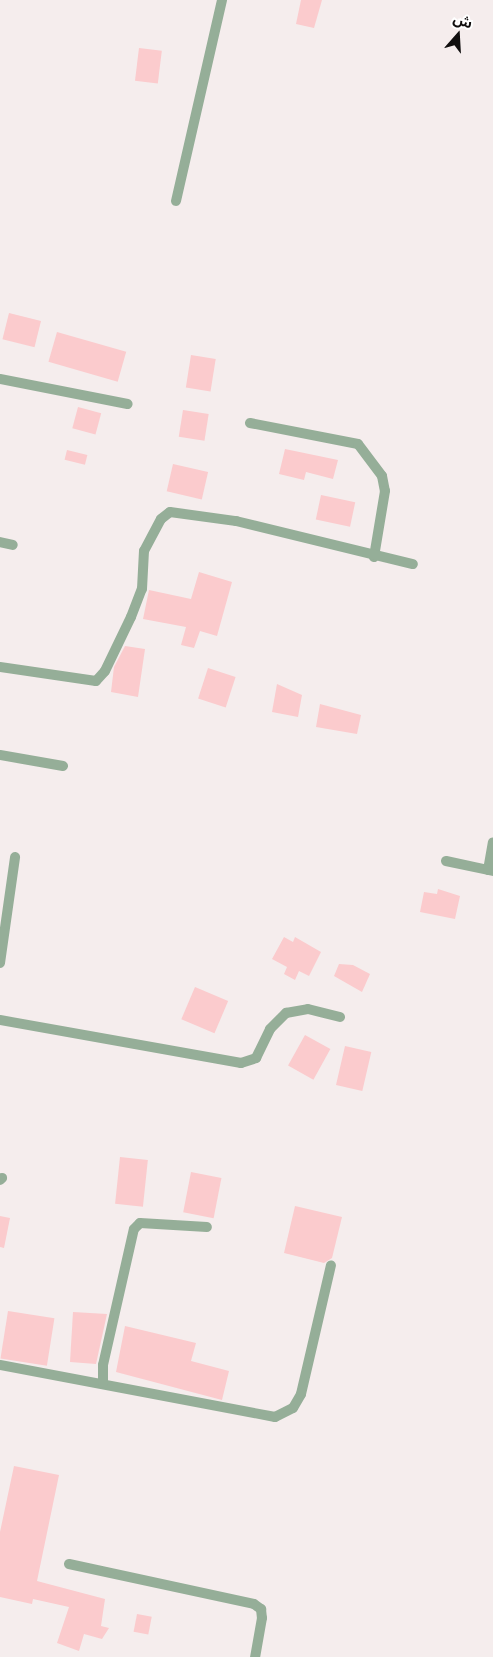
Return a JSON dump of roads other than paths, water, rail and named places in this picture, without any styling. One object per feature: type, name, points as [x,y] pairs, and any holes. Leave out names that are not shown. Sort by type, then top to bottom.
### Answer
[{"type":"street","points":[[176,200],[222,0]]},
{"type":"street","points":[[0,379],[128,404]]},
{"type":"street","points":[[250,423],[358,444],[382,476],[385,491],[374,557]]},
{"type":"street","points":[[0,666],[96,681],[105,671],[132,617],[142,589],[144,552],[161,519],[170,512],[236,521],[374,557],[413,564]]},
{"type":"street","points":[[0,542],[13,545]]},
{"type":"street","points":[[0,755],[63,766]]},
{"type":"street","points":[[446,861],[490,870],[493,842]]},
{"type":"street","points":[[0,963],[15,857]]},
{"type":"street","points":[[0,1020],[241,1063],[256,1058],[270,1029],[286,1013],[308,1009],[340,1017]]},
{"type":"street","points":[[103,1383],[103,1365],[134,1229],[140,1223],[206,1226]]},
{"type":"street","points":[[0,1365],[103,1383],[260,1417],[286,1412],[301,1394],[331,1265]]},
{"type":"street","points":[[69,1564],[254,1604],[260,1609],[262,1618],[255,1657]]}]
